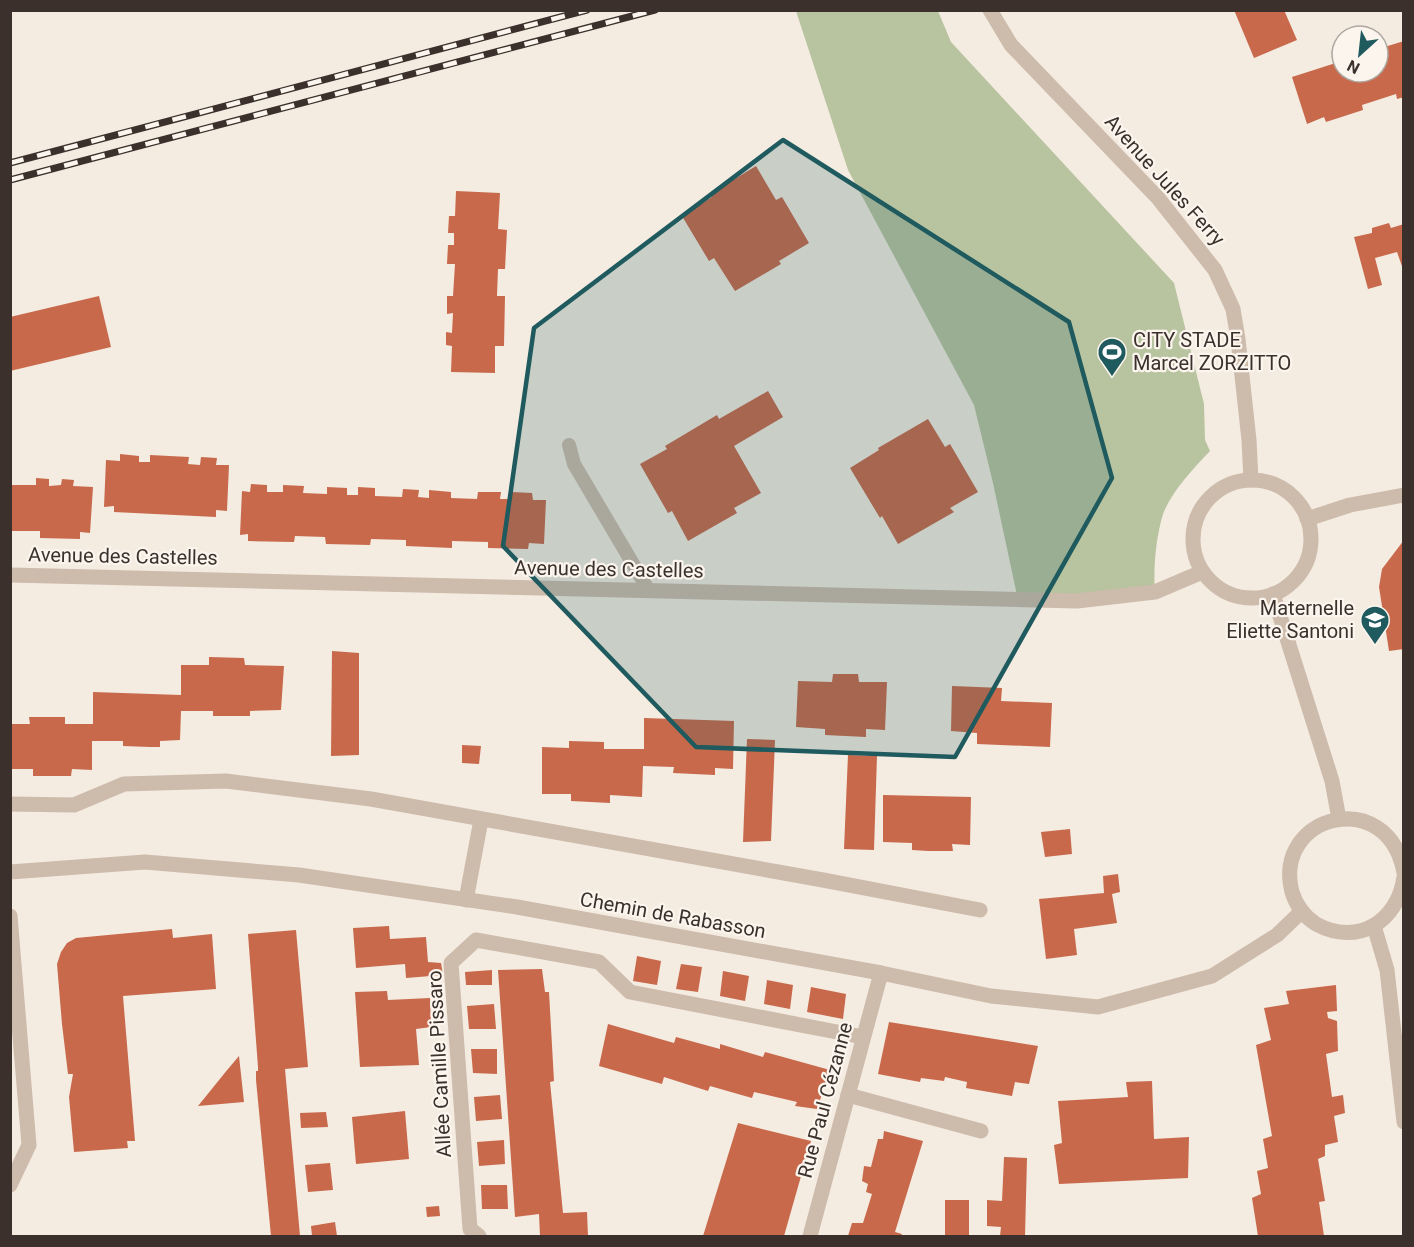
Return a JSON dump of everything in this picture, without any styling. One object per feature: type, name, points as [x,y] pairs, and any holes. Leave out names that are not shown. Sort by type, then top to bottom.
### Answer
[{"type":"street","name":"Avenue Jules Ferry","points":[[990,10],[1011,45],[1158,198],[1215,270],[1233,309],[1249,440],[1251,480]]},
{"type":"street","points":[[1251,480],[1265,482],[1279,487],[1296,501],[1307,519],[1311,535],[1304,566],[1295,579],[1273,594],[1254,598],[1239,597],[1225,592],[1202,572],[1193,542],[1194,527],[1199,512],[1221,489],[1251,480]]},
{"type":"street","points":[[1307,519],[1350,505],[1404,495]]},
{"type":"street","name":"Avenue des Castelles","points":[[10,575],[1077,601],[1155,592],[1202,572]]},
{"type":"street","points":[[1273,594],[1332,781],[1339,819]]},
{"type":"street","points":[[10,804],[74,805],[124,784],[226,781],[371,799],[980,910]]},
{"type":"street","points":[[1339,819],[1368,823],[1383,832],[1394,844],[1403,866],[1402,890],[1396,904],[1387,917],[1360,932],[1344,933],[1328,930],[1314,922],[1302,912],[1294,897],[1290,882],[1290,865],[1295,850],[1305,836],[1318,825],[1339,819]]},
{"type":"street","points":[[466,900],[482,820]]},
{"type":"street","name":"Chemin de Rabasson","points":[[10,872],[145,862],[299,875],[517,907],[880,973],[992,996],[1098,1007],[1212,976],[1277,935],[1302,912]]},
{"type":"street","points":[[10,916],[29,1145],[10,1185]]},
{"type":"street","points":[[1374,926],[1387,970],[1404,1122]]},
{"type":"street","name":"Allée Camille Pissaro","points":[[479,1236],[470,1229],[451,963],[476,940],[599,962],[630,992],[863,1037]]},
{"type":"street","name":"Rue Paul Cézanne","points":[[810,1236],[880,973]]},
{"type":"street","points":[[848,1095],[981,1131]]},
{"type":"lane","points":[[569,445],[574,464],[649,591]]},
{"type":"highlighted area","points":[[783,140],[1069,322],[1112,478],[955,757],[696,747],[503,546],[534,328]]},
{"type":"green space","points":[[796,11],[938,11],[951,42],[1174,283],[1204,404],[1205,440],[1210,451],[1177,489],[1163,514],[1156,553],[1155,592],[1018,600],[974,405],[848,170]]},
{"type":"building","points":[[1234,10],[1284,10],[1297,40],[1254,58]]},
{"type":"building","points":[[1404,41],[1404,97],[1397,99],[1396,94],[1362,105],[1363,110],[1326,122],[1324,117],[1307,124],[1292,77],[1330,65],[1330,84],[1390,84],[1390,45]]},
{"type":"building","points":[[756,166],[776,200],[782,197],[809,243],[779,261],[781,264],[735,291],[714,258],[709,261],[682,216],[712,197],[710,194]]},
{"type":"building","points":[[456,191],[500,193],[498,229],[507,230],[505,269],[498,269],[497,296],[505,296],[504,346],[495,346],[495,373],[451,372],[452,346],[446,345],[446,332],[452,333],[453,313],[447,314],[447,296],[453,296],[455,264],[447,264],[448,245],[454,245],[454,233],[448,233],[449,216],[455,216]]},
{"type":"building","points":[[1389,223],[1391,228],[1404,224],[1404,272],[1397,252],[1375,258],[1382,285],[1368,289],[1354,237],[1372,233],[1372,228]]},
{"type":"building","points":[[99,296],[111,347],[10,371],[10,317]]},
{"type":"building","points":[[768,391],[783,417],[734,446],[761,493],[734,508],[737,513],[688,541],[672,511],[668,513],[640,464],[667,449],[665,446],[717,415],[719,419]]},
{"type":"building","points":[[928,419],[945,447],[950,444],[978,492],[950,508],[954,512],[898,544],[850,468],[879,450],[878,448]]},
{"type":"building","points":[[120,454],[139,456],[139,462],[150,462],[150,455],[189,457],[188,464],[200,465],[201,457],[217,458],[216,465],[229,465],[227,511],[216,510],[216,517],[114,512],[114,506],[104,507],[106,460],[120,461]]},
{"type":"building","points":[[36,478],[49,479],[49,486],[61,485],[62,479],[74,480],[73,486],[93,487],[90,533],[80,532],[80,539],[40,538],[40,531],[10,531],[10,485],[36,485]]},
{"type":"building","points":[[251,484],[267,485],[267,492],[283,492],[283,485],[304,486],[303,493],[327,494],[327,487],[347,488],[347,495],[358,495],[358,487],[375,488],[375,496],[402,497],[403,489],[419,490],[418,497],[429,498],[429,490],[451,492],[451,498],[477,499],[478,492],[501,492],[500,499],[512,499],[512,492],[532,493],[533,500],[546,500],[544,544],[529,543],[528,549],[488,548],[488,542],[452,541],[452,548],[406,546],[406,540],[371,539],[370,545],[326,544],[325,537],[295,536],[294,542],[248,541],[248,534],[240,535],[242,491],[250,492]]},
{"type":"building","points":[[1404,540],[1404,649],[1389,651],[1379,587],[1382,569]]},
{"type":"building","points":[[332,651],[359,653],[359,755],[331,756]]},
{"type":"building","points":[[209,657],[244,658],[245,665],[284,666],[281,710],[250,711],[250,716],[213,716],[213,711],[181,711],[180,740],[160,741],[160,747],[123,746],[123,741],[92,741],[92,770],[72,769],[71,776],[33,776],[33,769],[10,769],[10,724],[30,724],[29,717],[65,717],[65,724],[93,724],[93,692],[181,695],[181,665],[209,665]]},
{"type":"building","points":[[833,674],[858,674],[859,682],[887,682],[885,730],[866,729],[866,737],[825,735],[825,729],[796,727],[798,681],[832,682]]},
{"type":"building","points":[[952,686],[1002,688],[1001,701],[1052,703],[1050,747],[977,744],[977,733],[951,731]]},
{"type":"building","points":[[644,718],[734,721],[733,769],[715,768],[715,775],[673,773],[674,767],[643,766],[642,797],[610,795],[610,803],[571,801],[571,794],[542,794],[542,747],[569,748],[569,741],[604,742],[604,749],[644,749]]},
{"type":"building","points":[[747,739],[775,740],[771,841],[743,842]]},
{"type":"building","points":[[462,745],[481,746],[479,764],[462,763]]},
{"type":"building","points":[[848,755],[877,756],[874,850],[844,849]]},
{"type":"building","points":[[883,795],[971,797],[970,845],[952,844],[953,851],[928,851],[912,850],[912,843],[883,842]]},
{"type":"building","points":[[1070,829],[1072,854],[1045,857],[1041,832]]},
{"type":"building","points":[[1118,874],[1120,892],[1112,894],[1117,923],[1074,929],[1077,955],[1046,959],[1039,899],[1104,893],[1103,876]]},
{"type":"building","points":[[389,926],[390,939],[426,937],[428,962],[441,963],[443,975],[406,978],[405,964],[356,968],[353,928]]},
{"type":"building","points":[[172,929],[173,938],[212,934],[216,989],[123,996],[135,1141],[127,1141],[128,1148],[74,1152],[69,1097],[73,1074],[68,1074],[57,964],[61,952],[67,943],[76,938]]},
{"type":"building","points":[[296,930],[308,1067],[285,1069],[300,1236],[271,1236],[256,1080],[258,1067],[248,934]]},
{"type":"building","points":[[637,956],[661,961],[657,985],[633,981]]},
{"type":"building","points":[[681,964],[702,967],[698,992],[676,989]]},
{"type":"building","points":[[542,969],[545,992],[549,992],[554,1081],[550,1082],[563,1213],[587,1212],[588,1236],[540,1236],[539,1214],[515,1217],[498,970]]},
{"type":"building","points":[[492,970],[492,985],[466,985],[465,972]]},
{"type":"building","points":[[723,971],[749,976],[745,1001],[720,996]]},
{"type":"building","points":[[767,980],[793,985],[790,1009],[764,1004]]},
{"type":"building","points":[[1336,985],[1337,1011],[1327,1012],[1328,1018],[1337,1021],[1338,1051],[1326,1054],[1332,1097],[1343,1095],[1345,1113],[1334,1116],[1338,1142],[1325,1145],[1325,1156],[1318,1159],[1325,1201],[1319,1202],[1324,1236],[1258,1236],[1252,1198],[1261,1194],[1257,1171],[1268,1168],[1263,1139],[1272,1136],[1256,1045],[1271,1040],[1264,1008],[1289,1004],[1286,991]]},
{"type":"building","points":[[811,987],[846,994],[843,1019],[807,1012]]},
{"type":"building","points":[[387,991],[388,1000],[430,998],[431,1027],[416,1029],[419,1065],[360,1067],[355,992]]},
{"type":"building","points":[[494,1004],[496,1029],[469,1029],[467,1006]]},
{"type":"building","points":[[889,1022],[1038,1046],[1029,1084],[1015,1082],[1012,1096],[966,1088],[967,1082],[945,1077],[944,1081],[921,1078],[920,1082],[878,1074]]},
{"type":"building","points":[[608,1024],[674,1043],[676,1037],[720,1049],[720,1044],[763,1057],[765,1052],[830,1070],[817,1109],[795,1106],[797,1102],[754,1092],[752,1098],[710,1086],[708,1091],[664,1077],[662,1084],[599,1066]]},
{"type":"building","points":[[471,1049],[497,1049],[497,1074],[473,1073]]},
{"type":"building","points":[[239,1056],[244,1102],[198,1106],[228,1069]]},
{"type":"building","points":[[1152,1081],[1154,1139],[1189,1137],[1188,1178],[1059,1184],[1054,1145],[1062,1143],[1058,1101],[1128,1097],[1126,1082]]},
{"type":"building","points":[[500,1095],[502,1119],[476,1121],[474,1097]]},
{"type":"building","points":[[405,1111],[409,1159],[356,1164],[352,1117]]},
{"type":"building","points":[[326,1112],[328,1127],[301,1128],[300,1113]]},
{"type":"building","points":[[738,1123],[811,1141],[784,1236],[703,1236]]},
{"type":"building","points":[[884,1131],[923,1141],[895,1232],[902,1234],[901,1236],[848,1236],[852,1223],[863,1223],[872,1194],[866,1192],[868,1184],[862,1181],[864,1166],[871,1167],[878,1139],[883,1139]]},
{"type":"building","points":[[504,1140],[505,1164],[479,1166],[477,1142]]},
{"type":"building","points":[[1004,1157],[1027,1158],[1025,1236],[1000,1236],[1001,1227],[987,1226],[987,1200],[1002,1201]]},
{"type":"building","points":[[330,1163],[333,1190],[308,1192],[305,1165]]},
{"type":"building","points":[[481,1185],[507,1185],[508,1209],[482,1209]]},
{"type":"building","points":[[945,1200],[969,1200],[969,1236],[945,1236]]},
{"type":"building","points":[[439,1206],[440,1216],[427,1217],[426,1207]]},
{"type":"building","points":[[335,1222],[337,1236],[312,1236],[311,1226]]},
{"type":"railway","points":[[10,163],[587,10]]},
{"type":"railway","points":[[10,180],[655,10]]},
{"type":"place","name":"CITY STADE Marcel ZORZITTO","points":[[1112,378]]},
{"type":"place","name":"Maternelle Eliette Santoni","points":[[1375,646]]}]
